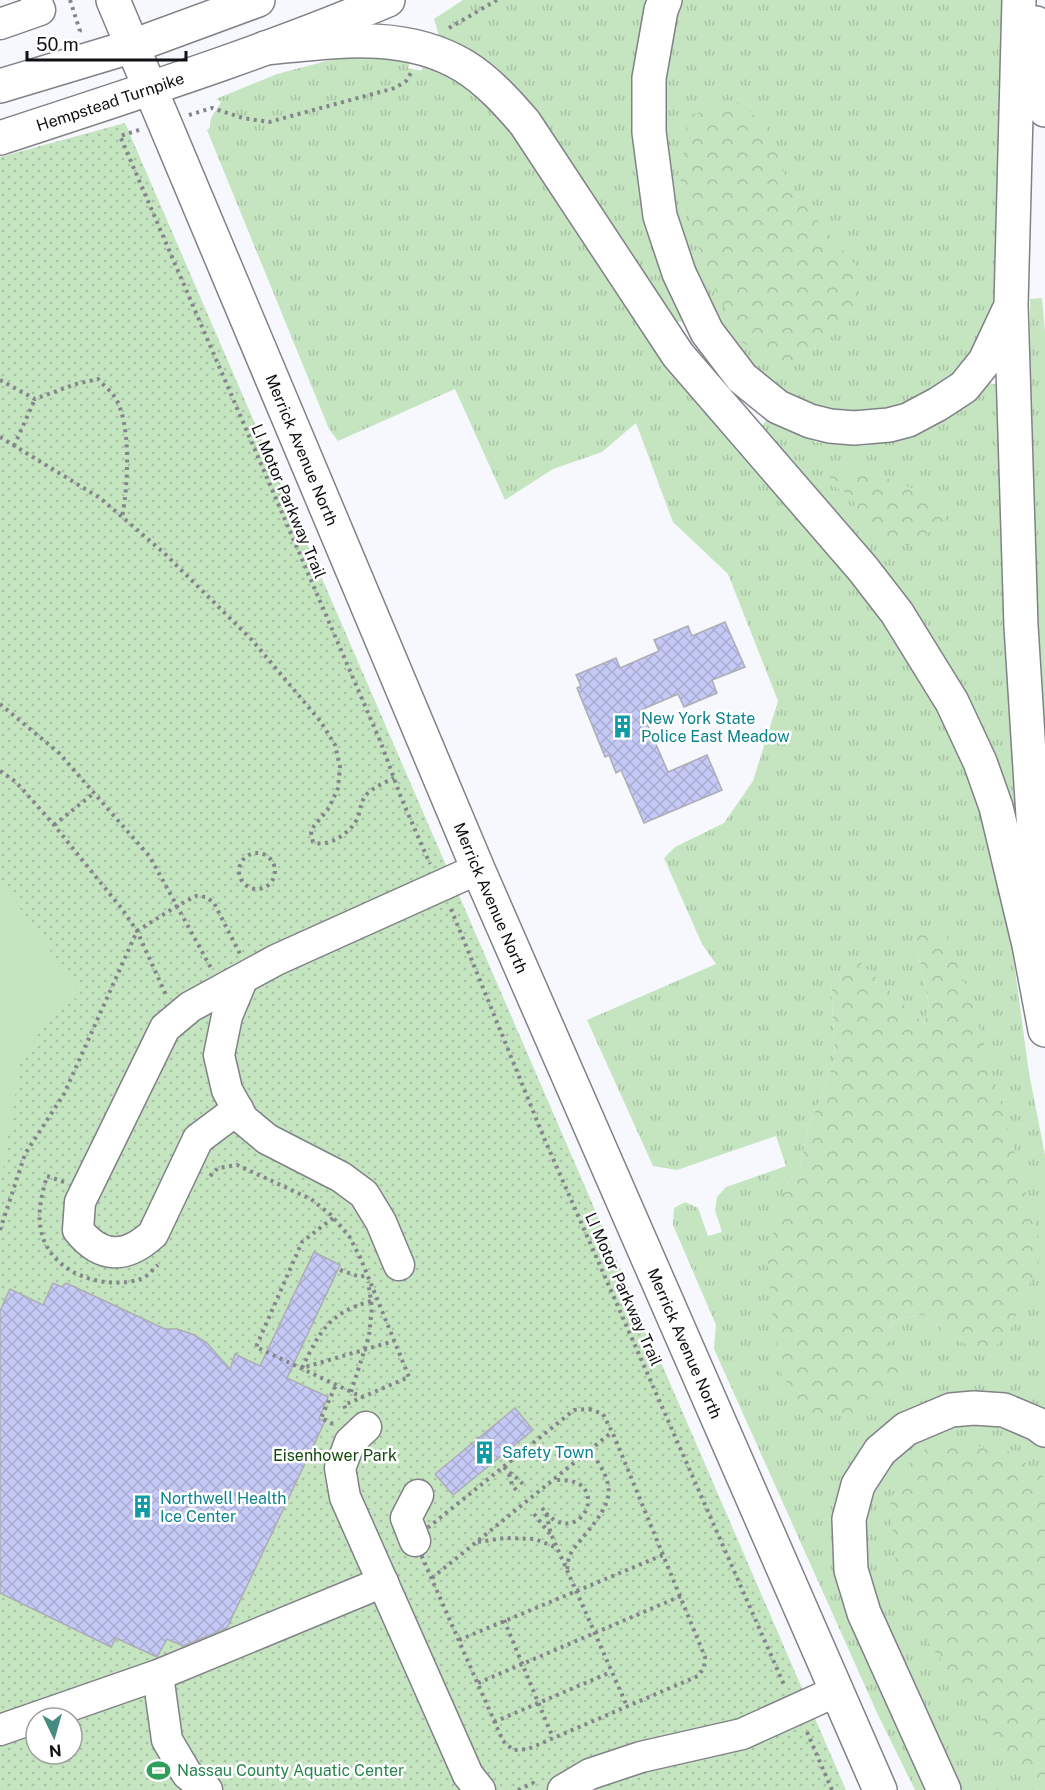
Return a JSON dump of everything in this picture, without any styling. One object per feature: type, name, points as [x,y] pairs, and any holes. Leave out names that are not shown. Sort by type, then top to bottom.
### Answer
[{"type":"main road","name":"Merrick Avenue North","points":[[113,0],[478,869],[837,1691],[880,1784]]},
{"type":"main road","points":[[0,86],[133,46],[258,0]]},
{"type":"main road","name":"Hempstead Turnpike","points":[[0,138],[151,89],[265,48],[387,0]]},
{"type":"main road","points":[[665,0],[661,10],[649,78],[649,132],[660,216],[679,273],[707,332],[742,378],[778,407],[810,421],[854,428],[889,425],[908,420],[964,387],[985,361],[1011,304]]},
{"type":"main road","points":[[1019,0],[1011,304],[1021,626],[1045,1010]]},
{"type":"main road","points":[[1034,0],[1045,110]]},
{"type":"main road","points":[[265,48],[352,40],[379,40],[424,48],[449,58],[478,77],[506,101],[525,123],[678,355],[870,578],[897,613],[952,702],[980,762],[996,807],[1029,945],[1045,1030]]},
{"type":"main road","points":[[944,1790],[864,1613],[851,1569],[849,1519],[858,1485],[880,1451],[906,1429],[951,1410],[974,1408],[1004,1410],[1037,1424],[1045,1430]]},
{"type":"lane","points":[[0,24],[40,10],[36,0]]},
{"type":"lane","points":[[238,1109],[198,1139],[153,1234],[142,1244],[130,1250],[109,1252],[102,1251],[87,1242],[78,1230],[80,1202],[165,1028],[190,1007],[243,971],[276,960],[478,869]]},
{"type":"lane","points":[[243,971],[227,1016],[219,1055],[227,1090],[243,1119],[267,1139],[341,1178],[364,1194],[381,1222],[399,1265]]},
{"type":"lane","points":[[353,1425],[350,1442],[340,1468],[345,1497],[468,1774],[480,1790]]},
{"type":"lane","points":[[415,1541],[406,1518],[418,1495]]},
{"type":"lane","points":[[0,1730],[158,1675],[383,1582]]},
{"type":"lane","points":[[158,1675],[167,1740],[187,1774],[207,1790]]},
{"type":"lane","points":[[549,1788],[593,1782],[641,1757],[742,1734],[837,1691]]},
{"type":"path","points":[[70,0],[80,31],[71,39]]},
{"type":"path","points":[[443,31],[497,0]]},
{"type":"path","points":[[212,108],[243,118],[269,122],[395,88],[406,81],[413,71]]},
{"type":"path","name":"LI Motor Parkway Trail","points":[[120,136],[381,743],[433,870]]},
{"type":"path","points":[[0,380],[35,399]]},
{"type":"path","points":[[14,446],[35,399],[76,384],[98,380],[115,397],[124,420],[127,460],[122,517]]},
{"type":"path","points":[[0,437],[100,498],[163,552],[252,640],[321,722],[334,745],[340,767],[338,788],[329,808],[311,832],[313,842],[325,844],[343,836],[358,819],[361,803],[369,792],[394,778]]},
{"type":"path","points":[[0,704],[59,753],[150,857],[212,971]]},
{"type":"path","points":[[0,771],[16,782],[122,909],[137,931],[170,1005]]},
{"type":"path","points":[[54,825],[94,793]]},
{"type":"path","points":[[252,854],[264,854],[273,862],[275,868],[273,879],[260,888],[249,886],[241,878],[242,861],[252,854]]},
{"type":"path","points":[[0,1230],[25,1154],[64,1094],[137,931],[196,896],[206,897],[214,903],[243,971]]},
{"type":"path","name":"LI Motor Parkway Trail","points":[[449,904],[544,1138],[785,1686]]},
{"type":"path","points":[[204,1181],[218,1168],[237,1165],[311,1199],[349,1236],[409,1377],[344,1405],[353,1425]]},
{"type":"path","points":[[68,1172],[63,1182],[47,1176],[41,1197],[39,1218],[41,1233],[52,1256],[66,1268],[86,1278],[112,1283],[143,1279],[163,1260]]},
{"type":"path","points":[[333,1218],[302,1242],[256,1347],[362,1397]]},
{"type":"path","points":[[340,1270],[360,1277],[367,1275]]},
{"type":"path","points":[[351,1392],[369,1336],[371,1301],[367,1275]]},
{"type":"path","points":[[302,1368],[318,1336],[330,1321],[358,1305],[371,1301]]},
{"type":"path","points":[[302,1368],[394,1341]]},
{"type":"path","points":[[336,1384],[321,1418],[353,1425]]},
{"type":"path","points":[[590,1409],[603,1414],[612,1432],[705,1657],[704,1668],[698,1676],[528,1749],[513,1750],[503,1741],[494,1722],[415,1541],[420,1534],[574,1410],[590,1409]]},
{"type":"path","points":[[432,1578],[612,1432]]},
{"type":"path","points":[[567,1569],[570,1554],[602,1515],[608,1498],[608,1482],[603,1468],[590,1451]]},
{"type":"path","points":[[504,1467],[525,1487]]},
{"type":"path","points":[[509,1473],[512,1485],[517,1491]]},
{"type":"path","points":[[542,1508],[558,1524],[568,1524],[578,1520],[586,1511],[588,1500],[583,1487],[571,1481],[554,1480]]},
{"type":"path","points":[[546,1513],[551,1534],[627,1706]]},
{"type":"path","points":[[534,1514],[551,1534]]},
{"type":"path","points":[[477,1542],[505,1538],[535,1539],[557,1548]]},
{"type":"path","points":[[459,1640],[663,1555]]},
{"type":"path","points":[[478,1683],[681,1596]]},
{"type":"path","points":[[504,1620],[553,1738]]},
{"type":"path","points":[[494,1722],[611,1672]]},
{"type":"path","points":[[808,1735],[832,1790]]},
{"type":"path","points":[[518,1790],[533,1783],[549,1788]]},
{"type":"green space","points":[[463,0],[651,0],[667,283],[683,322],[666,320],[440,39],[434,19]]},
{"type":"green space","points":[[678,0],[1003,0],[1004,256],[991,320],[957,375],[912,406],[862,417],[817,413],[764,384],[712,314],[669,198],[661,126],[663,62]]},
{"type":"green space","points":[[381,55],[411,60],[408,68],[421,71],[425,64],[471,90],[504,121],[868,597],[923,682],[967,766],[996,857],[1013,955],[1029,1073],[1045,1155],[1045,1416],[967,1395],[838,1508],[930,1790],[915,1790],[878,1715],[714,1349],[716,1325],[673,1225],[674,1208],[685,1202],[698,1208],[708,1236],[722,1232],[715,1210],[717,1197],[726,1187],[786,1166],[776,1136],[677,1170],[653,1166],[587,1020],[716,964],[702,944],[664,858],[675,847],[724,823],[753,781],[778,701],[728,574],[673,522],[636,423],[602,452],[553,469],[505,500],[455,389],[338,441],[329,429],[207,130],[221,102],[216,99],[277,74],[334,59]],"holes":[[[914,934],[1008,1336],[955,1340],[925,1314],[891,1321],[889,1348],[784,1189],[800,1165],[808,1130],[835,1060],[831,982],[857,960],[924,1024],[929,1004]]]},
{"type":"green space","points":[[736,101],[771,128],[788,186],[859,269],[852,318],[792,367],[743,343],[705,270],[680,186],[688,116]]},
{"type":"green space","name":"Eisenhower Park","points":[[125,123],[846,1790],[0,1790],[0,157]]},
{"type":"green space","points":[[1042,298],[1045,332],[1045,783],[1031,538],[1030,299]]},
{"type":"green space","points":[[988,383],[999,385],[1020,813],[1009,816],[760,430],[766,420],[816,442],[862,446],[904,439],[950,417]]},
{"type":"green space","points":[[862,469],[940,499],[946,518],[925,536],[908,545],[889,542],[865,525],[851,496],[834,486],[827,470]]},
{"type":"green space","points":[[0,880],[81,994],[46,1023],[21,1060],[3,1169],[0,1175]]},
{"type":"green space","points":[[944,929],[972,1002],[1043,1252],[1008,1336],[994,1347],[969,1345],[955,1340],[925,1314],[891,1321],[889,1348],[903,1383],[864,1411],[811,1419],[781,1373],[767,1258],[784,1189],[800,1165],[808,1130],[835,1060],[831,982],[857,959],[924,1024],[929,1004],[914,934]]},
{"type":"green space","points":[[951,1425],[1006,1426],[1045,1445],[1045,1790],[956,1790],[870,1599],[861,1547],[870,1494],[903,1448]]},
{"type":"green space","points":[[956,1442],[1011,1452],[1045,1478],[1045,1790],[1033,1790],[921,1632],[896,1561],[890,1501],[912,1458],[928,1447]]},
{"type":"building","name":"New York State Police East Meadow","points":[[725,622],[745,667],[712,680],[717,693],[684,707],[678,694],[641,710],[668,772],[707,755],[722,790],[644,823],[621,770],[616,773],[609,755],[605,757],[577,688],[581,686],[576,675],[616,658],[620,668],[659,651],[654,640],[688,626],[692,636]]},
{"type":"building","name":"Northwell Health Ice Center","points":[[314,1252],[340,1265],[287,1378],[328,1397],[319,1419],[325,1421],[227,1628],[183,1646],[167,1639],[157,1657],[116,1638],[111,1647],[0,1593],[0,1311],[10,1289],[43,1305],[53,1283],[62,1287],[66,1283],[165,1329],[177,1329],[192,1334],[206,1342],[230,1369],[235,1354],[260,1366]]},
{"type":"building","name":"Safety Town","points":[[515,1408],[533,1430],[453,1495],[435,1474]]},
{"type":"place","name":"New York State Police East Meadow","points":[[623,727]]},
{"type":"place","name":"Safety Town","points":[[484,1452]]},
{"type":"place","name":"Northwell Health Ice Center","points":[[142,1507]]},
{"type":"place","name":"Nassau County Aquatic Center","points":[[159,1770]]}]
